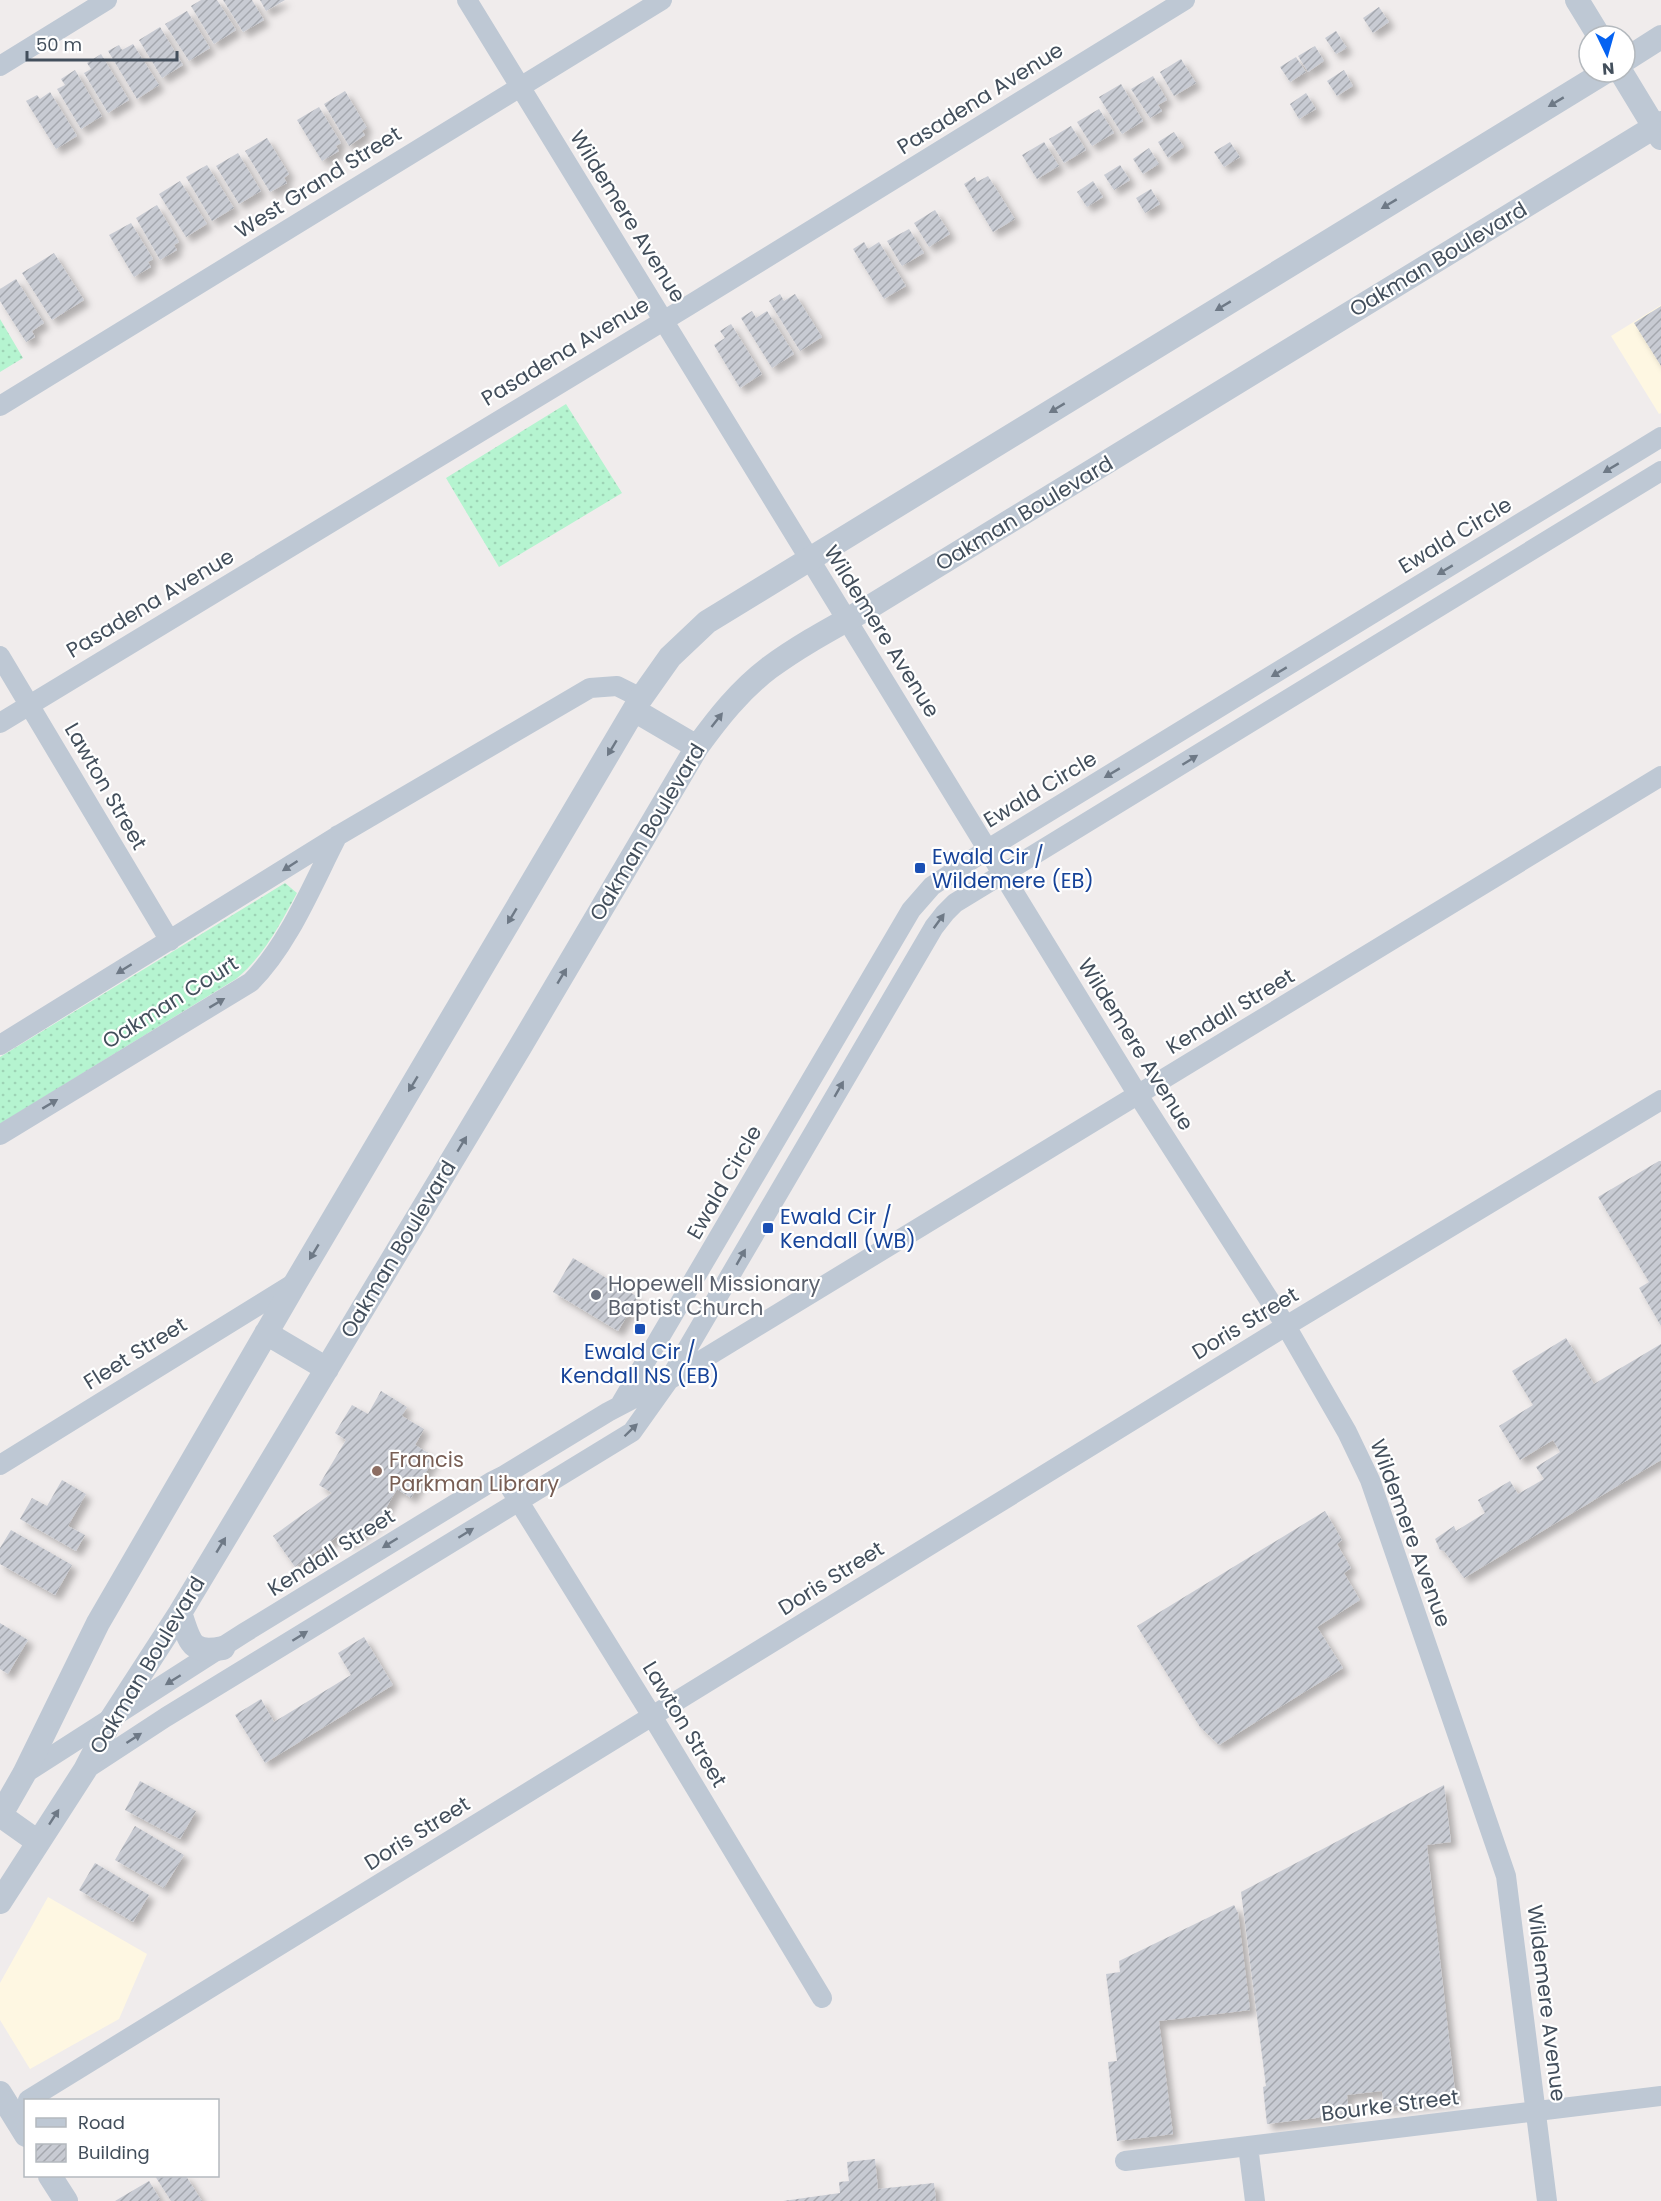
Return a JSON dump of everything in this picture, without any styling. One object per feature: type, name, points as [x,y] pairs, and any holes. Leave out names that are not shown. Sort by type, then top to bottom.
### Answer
[{"type":"street","points":[[0,66],[107,0]]},
{"type":"street","name":"Wildemere Avenue","points":[[467,0],[1138,1095],[1286,1326],[1347,1432],[1370,1480],[1506,1876],[1547,2201]]},
{"type":"street","name":"West Grand Street","points":[[0,406],[662,0]]},
{"type":"street","name":"Pasadena Avenue","points":[[0,723],[1185,0]]},
{"type":"street","points":[[1576,0],[1591,24]]},
{"type":"street","points":[[1637,52],[1661,37]]},
{"type":"street","points":[[38,1842],[0,1816],[24,1774],[98,1623],[266,1333],[637,704],[670,657],[707,622],[809,558],[1585,84]]},
{"type":"street","points":[[1629,84],[1659,130]]},
{"type":"street","name":"Oakman Boulevard","points":[[0,1902],[85,1770],[112,1718],[180,1613],[526,1037],[697,747],[723,712],[768,669],[802,646],[1659,130]]},
{"type":"street","name":"Ewald Circle","points":[[621,1405],[911,910],[932,886],[988,849],[1661,437]]},
{"type":"street","points":[[669,1380],[934,927],[945,913],[956,903],[1661,471]]},
{"type":"street","name":"Lawton Street","points":[[0,656],[170,941]]},
{"type":"street","points":[[0,1045],[339,835],[590,688],[617,686],[637,704],[697,747]]},
{"type":"street","name":"Kendall Street","points":[[24,1774],[490,1482],[621,1405],[669,1380],[1661,776]]},
{"type":"street","name":"Oakman Court","points":[[0,1135],[250,982],[266,967],[339,835]]},
{"type":"street","name":"Doris Street","points":[[16,2102],[652,1716],[1286,1326],[1661,1100]]},
{"type":"street","name":"Fleet Street","points":[[0,1465],[296,1282]]},
{"type":"street","points":[[266,1333],[327,1369]]},
{"type":"street","name":"Kendall Street","points":[[85,1770],[166,1717],[632,1432],[669,1380]]},
{"type":"street","name":"Lawton Street","points":[[503,1476],[652,1716],[822,1998]]},
{"type":"street","points":[[180,1613],[192,1643],[198,1649],[205,1652],[223,1648]]},
{"type":"street","name":"Bourke Street","points":[[1125,2161],[1661,2096]]},
{"type":"street","points":[[16,2102],[24,2128]]},
{"type":"street","points":[[1248,2146],[1255,2201]]},
{"type":"street","points":[[51,2177],[66,2201]]},
{"type":"shaded area","points":[[1661,305],[1661,413],[1659,414],[1611,336]]},
{"type":"shaded area","points":[[48,1897],[147,1954],[119,2019],[30,2069],[0,2020],[0,1983]]},
{"type":"green space","points":[[0,319],[23,358],[0,372]]},
{"type":"green space","points":[[566,404],[622,493],[499,567],[446,478]]},
{"type":"green space","points":[[285,883],[297,893],[263,950],[236,979],[0,1124],[0,1057]]},
{"type":"building","points":[[201,0],[217,0],[236,30],[214,44],[191,6]]},
{"type":"building","points":[[223,0],[252,0],[264,20],[243,32]]},
{"type":"building","points":[[260,0],[285,0],[266,11]]},
{"type":"building","points":[[1379,7],[1389,22],[1373,33],[1363,18]]},
{"type":"building","points":[[187,11],[210,48],[189,61],[165,24]]},
{"type":"building","points":[[160,27],[183,65],[162,78],[139,40]]},
{"type":"building","points":[[1336,31],[1347,48],[1336,54],[1325,38]]},
{"type":"building","points":[[133,44],[159,85],[137,99],[108,51],[119,45],[122,50]]},
{"type":"building","points":[[1315,46],[1324,61],[1308,72],[1298,56]]},
{"type":"building","points":[[101,54],[129,100],[108,113],[84,73],[91,69],[87,63]]},
{"type":"building","points":[[1296,57],[1306,72],[1290,82],[1280,67]]},
{"type":"building","points":[[1181,59],[1196,83],[1174,96],[1160,72]]},
{"type":"building","points":[[75,70],[102,116],[81,129],[57,89],[65,85],[61,79]]},
{"type":"building","points":[[1344,70],[1353,86],[1337,96],[1327,81]]},
{"type":"building","points":[[1153,76],[1167,100],[1158,105],[1162,111],[1150,118],[1131,89]]},
{"type":"building","points":[[1121,84],[1143,121],[1122,134],[1099,97]]},
{"type":"building","points":[[345,91],[367,128],[362,131],[365,135],[349,146],[324,104]]},
{"type":"building","points":[[50,92],[77,136],[56,149],[26,101],[37,95],[40,99]]},
{"type":"building","points":[[1306,93],[1316,109],[1299,119],[1290,104]]},
{"type":"building","points":[[319,107],[341,143],[336,146],[339,151],[322,161],[297,120]]},
{"type":"building","points":[[1099,109],[1114,133],[1092,146],[1077,122]]},
{"type":"building","points":[[1071,126],[1086,150],[1064,163],[1049,139]]},
{"type":"building","points":[[1174,132],[1184,147],[1168,158],[1158,142]]},
{"type":"building","points":[[267,138],[289,174],[284,178],[287,183],[270,192],[245,151]]},
{"type":"building","points":[[1044,142],[1059,166],[1037,179],[1022,155]]},
{"type":"building","points":[[1230,142],[1240,157],[1224,167],[1214,152]]},
{"type":"building","points":[[1149,148],[1159,164],[1143,174],[1133,159]]},
{"type":"building","points":[[238,153],[261,191],[239,204],[216,166]]},
{"type":"building","points":[[207,165],[234,208],[212,221],[186,177]]},
{"type":"building","points":[[1120,165],[1130,180],[1114,190],[1104,175]]},
{"type":"building","points":[[988,176],[1015,219],[993,232],[964,184],[975,177],[977,182]]},
{"type":"building","points":[[180,181],[207,224],[186,237],[159,194]]},
{"type":"building","points":[[1093,181],[1103,197],[1087,207],[1077,192]]},
{"type":"building","points":[[1151,189],[1160,204],[1145,213],[1136,198]]},
{"type":"building","points":[[157,205],[179,242],[174,245],[177,250],[160,260],[136,218]]},
{"type":"building","points":[[935,210],[950,234],[929,247],[914,223]]},
{"type":"building","points":[[131,223],[153,259],[148,262],[151,267],[134,277],[109,235]]},
{"type":"building","points":[[909,229],[924,253],[902,266],[887,241]]},
{"type":"building","points":[[864,242],[868,249],[879,242],[906,286],[884,299],[853,249]]},
{"type":"building","points":[[54,253],[84,300],[52,320],[22,273]]},
{"type":"building","points":[[16,279],[44,323],[32,331],[35,337],[26,342],[0,301],[0,289]]},
{"type":"building","points":[[780,294],[784,301],[795,294],[822,337],[800,351],[769,301]]},
{"type":"building","points":[[1661,306],[1661,366],[1634,323]]},
{"type":"building","points":[[752,311],[756,318],[767,311],[794,354],[772,368],[741,318]]},
{"type":"building","points":[[731,324],[762,374],[740,388],[714,345],[725,338],[720,331]]},
{"type":"building","points":[[1661,1161],[1661,1326],[1639,1288],[1649,1282],[1598,1197]]},
{"type":"building","name":"Hopewell Missionary Baptist Church","points":[[573,1258],[638,1297],[618,1331],[553,1292]]},
{"type":"building","points":[[1566,1338],[1594,1384],[1661,1344],[1661,1460],[1464,1578],[1444,1551],[1440,1550],[1435,1539],[1454,1526],[1456,1531],[1485,1513],[1478,1500],[1510,1481],[1518,1494],[1544,1479],[1536,1467],[1560,1452],[1553,1440],[1520,1460],[1499,1426],[1533,1405],[1512,1371]]},
{"type":"building","name":"Francis Parkman Library","points":[[381,1391],[407,1407],[402,1416],[424,1429],[415,1445],[435,1457],[411,1498],[397,1489],[378,1522],[349,1543],[342,1533],[295,1567],[273,1536],[332,1493],[319,1485],[346,1440],[335,1433],[352,1405],[368,1414]]},
{"type":"building","points":[[62,1480],[86,1494],[68,1526],[85,1535],[76,1551],[20,1519],[32,1498],[47,1506]]},
{"type":"building","points":[[1325,1511],[1342,1540],[1337,1544],[1351,1568],[1344,1573],[1360,1600],[1317,1627],[1343,1668],[1219,1745],[1200,1727],[1137,1626]]},
{"type":"building","points":[[11,1530],[72,1565],[55,1595],[0,1564],[0,1548]]},
{"type":"building","points":[[0,1623],[28,1640],[8,1674],[0,1669]]},
{"type":"building","points":[[364,1637],[393,1685],[265,1763],[235,1715],[261,1699],[274,1722],[351,1675],[338,1653]]},
{"type":"building","points":[[140,1781],[196,1811],[180,1839],[125,1810]]},
{"type":"building","points":[[1444,1785],[1451,1842],[1427,1845],[1456,2100],[1384,2108],[1382,2091],[1347,2095],[1349,2114],[1267,2124],[1263,2087],[1266,2086],[1241,1892]]},
{"type":"building","points":[[135,1826],[184,1855],[164,1888],[115,1860]]},
{"type":"building","points":[[95,1863],[149,1895],[133,1922],[79,1890]]},
{"type":"building","points":[[1234,1905],[1238,1913],[1250,2010],[1159,2021],[1173,2134],[1117,2141],[1108,2062],[1117,2061],[1106,1974],[1120,1972],[1119,1961]]},
{"type":"building","points":[[875,2159],[878,2189],[934,2183],[936,2201],[783,2201],[840,2193],[839,2182],[849,2181],[847,2162]]},
{"type":"building","points":[[156,2177],[187,2177],[202,2201],[171,2201]]},
{"type":"building","points":[[149,2181],[160,2199],[158,2201],[115,2201]]},
{"type":"place","name":"Ewald Cir / Wildemere (EB)","points":[[920,868]]},
{"type":"place","name":"Ewald Cir / Kendall (WB)","points":[[768,1228]]},
{"type":"place","name":"Hopewell Missionary Baptist Church","points":[[596,1295]]},
{"type":"place","name":"Ewald Cir / Kendall NS (EB)","points":[[640,1329]]},
{"type":"place","name":"Francis Parkman Library","points":[[377,1471]]}]
